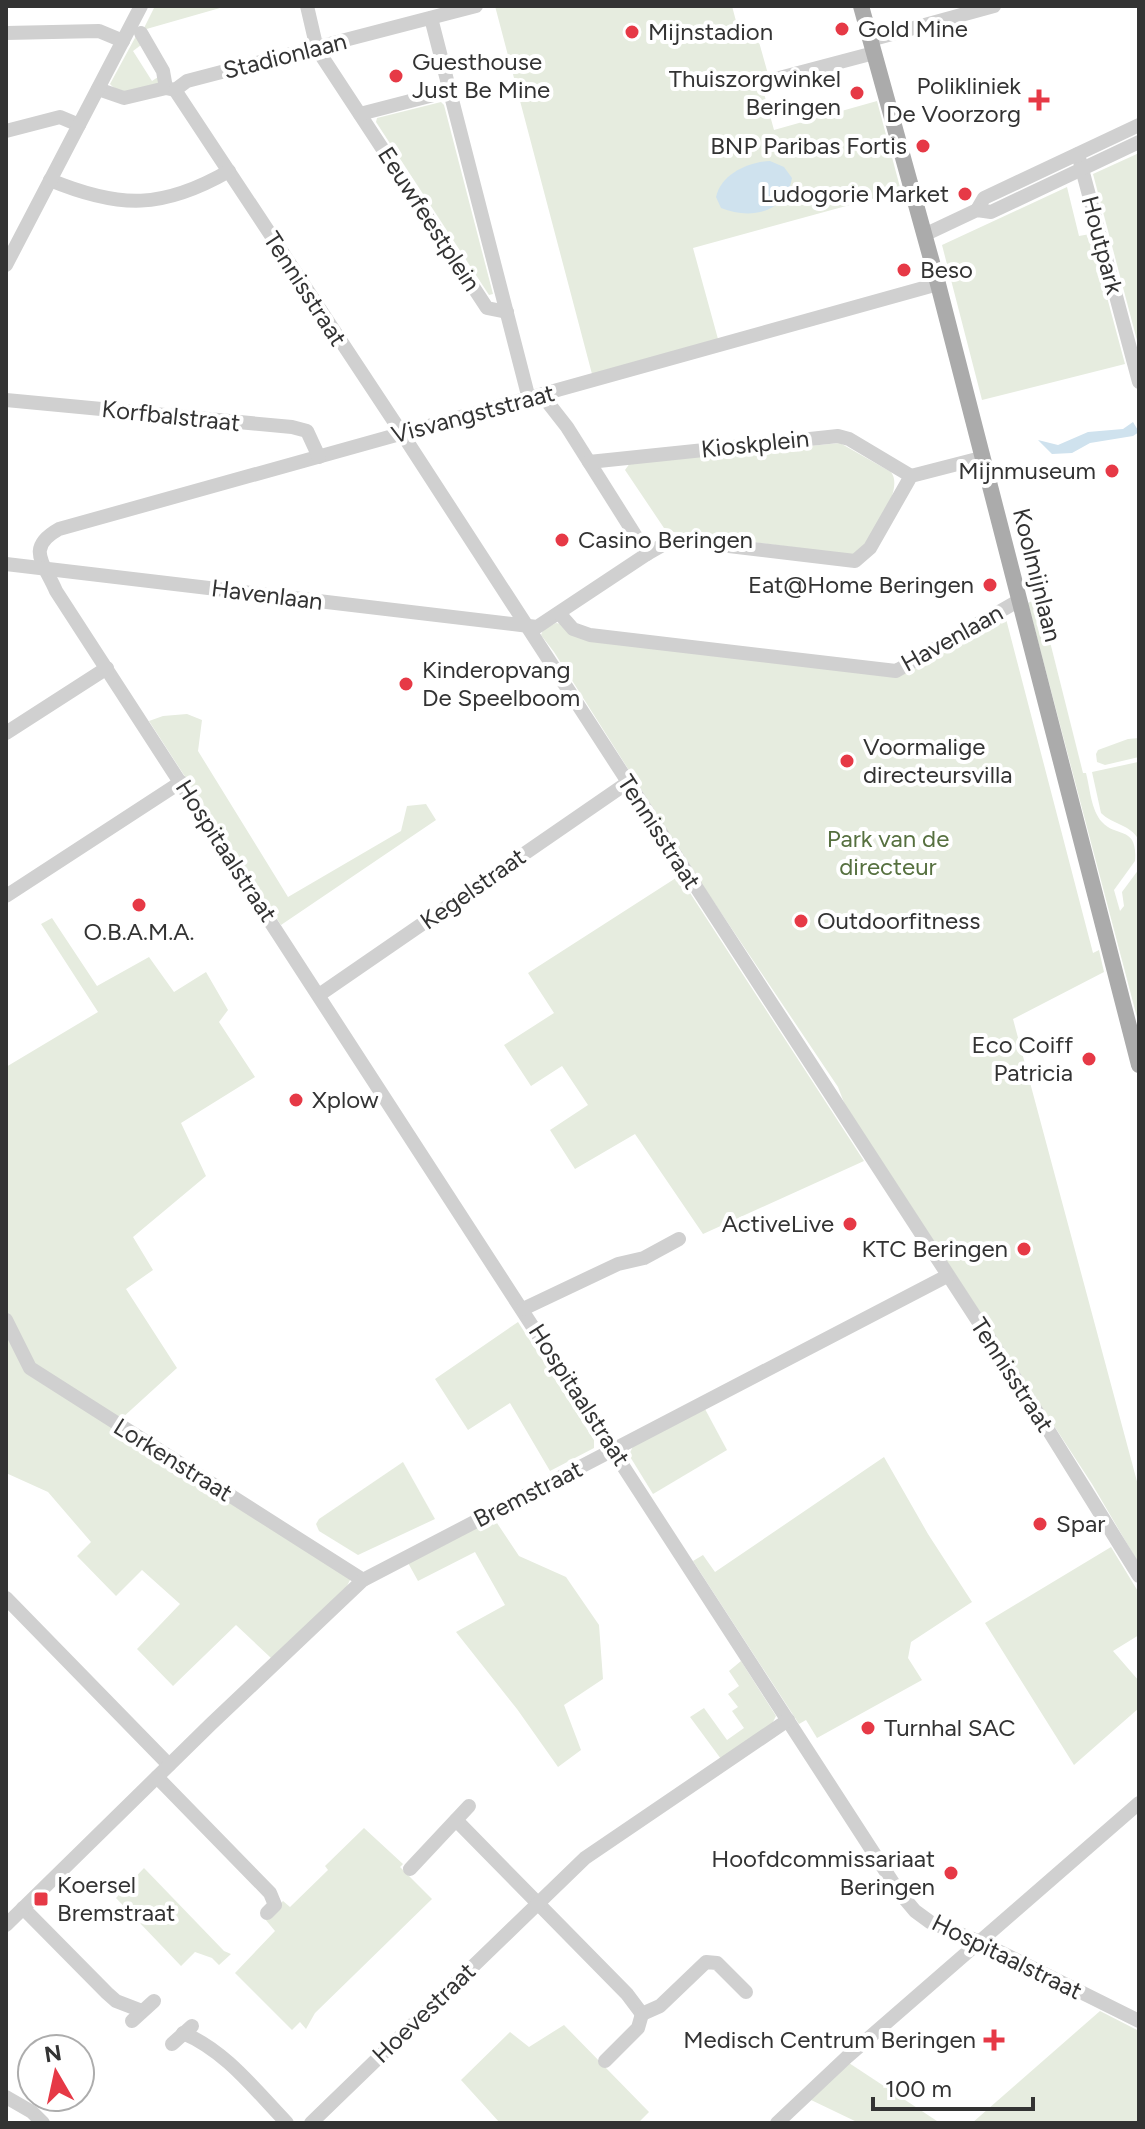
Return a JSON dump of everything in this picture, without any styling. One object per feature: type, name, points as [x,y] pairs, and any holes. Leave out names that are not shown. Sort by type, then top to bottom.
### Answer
[{"type":"main road","name":"Koolmijnlaan","points":[[861,6],[938,284],[1139,1065]]},
{"type":"street","name":"Eeuwfeestplein","points":[[307,6],[317,49],[487,308],[507,312]]},
{"type":"street","name":"Stadionlaan","points":[[98,89],[124,98],[170,89],[187,81],[476,6]]},
{"type":"street","points":[[768,81],[994,6]]},
{"type":"street","points":[[6,265],[123,41],[136,8]]},
{"type":"street","name":"Eeuwfeestplein","points":[[431,18],[507,312],[536,397]]},
{"type":"street","points":[[6,33],[99,31],[123,41]]},
{"type":"street","name":"Tennisstraat","points":[[141,33],[170,89],[229,171],[401,432],[1055,1440],[1139,1576]]},
{"type":"street","name":"Eeuwfeestplein","points":[[360,114],[449,91]]},
{"type":"street","points":[[6,131],[60,117],[79,125]]},
{"type":"street","points":[[1080,161],[1139,125]]},
{"type":"street","points":[[924,235],[977,210],[984,198],[1139,142]]},
{"type":"street","name":"Houtpark","points":[[1080,161],[1139,382]]},
{"type":"street","points":[[50,180],[83,194],[106,199],[152,201],[201,188],[229,171]]},
{"type":"street","name":"Visvangststraat","points":[[46,569],[39,555],[39,545],[43,538],[59,529],[938,284]]},
{"type":"street","points":[[536,397],[561,418],[653,551]]},
{"type":"street","name":"Korfbalstraat","points":[[6,400],[292,427],[307,431],[319,457]]},
{"type":"street","name":"Kioskplein","points":[[589,462],[838,436],[849,439],[911,476]]},
{"type":"street","points":[[527,627],[537,627],[653,551],[678,540],[855,561],[870,548],[911,476],[981,458]]},
{"type":"street","name":"Havenlaan","points":[[6,564],[527,627]]},
{"type":"street","name":"Hospitaalstraat","points":[[46,569],[56,591],[915,1911],[930,1922],[980,1942],[1139,2021]]},
{"type":"street","name":"Havenlaan","points":[[559,613],[573,629],[590,635],[896,671],[1018,601]]},
{"type":"street","points":[[6,733],[107,668]]},
{"type":"street","points":[[6,896],[181,782]]},
{"type":"street","name":"Kegelstraat","points":[[319,995],[627,783]]},
{"type":"street","points":[[523,1309],[618,1264],[644,1258],[679,1239]]},
{"type":"street","name":"Bremstraat","points":[[6,1925],[363,1580],[947,1276]]},
{"type":"street","name":"Lorkenstraat","points":[[6,1320],[30,1368],[363,1580]]},
{"type":"street","points":[[6,1598],[169,1765]]},
{"type":"street","name":"Hoevestraat","points":[[311,2123],[585,1858],[788,1720]]},
{"type":"street","points":[[157,1777],[253,1886],[274,1898],[275,1905],[267,1913]]},
{"type":"street","points":[[777,2123],[847,2057],[1139,1803]]},
{"type":"street","points":[[410,1869],[469,1806]]},
{"type":"street","points":[[456,1820],[627,1994],[642,2014]]},
{"type":"street","points":[[23,1908],[107,1993],[137,2016],[154,2001]]},
{"type":"street","points":[[642,2014],[660,2006],[706,1962],[717,1963],[746,1992]]},
{"type":"street","points":[[605,2061],[638,2028],[642,2014]]},
{"type":"street","points":[[172,2044],[188,2030],[223,2057],[287,2123]]},
{"type":"street","points":[[6,2087],[6,2096],[32,2112],[43,2123]]},
{"type":"green space","points":[[155,6],[227,6],[143,30]]},
{"type":"green space","points":[[495,6],[732,6],[741,40],[757,35],[768,74],[762,86],[774,130],[877,101],[901,191],[693,248],[718,339],[592,374]]},
{"type":"green space","points":[[136,36],[141,45],[133,51],[152,81],[161,75],[161,83],[134,91],[121,91],[110,84]]},
{"type":"green space","points":[[441,102],[493,294],[489,295],[376,122],[377,118]]},
{"type":"green space","points":[[1139,153],[1139,348],[1093,174]]},
{"type":"green space","points":[[1067,187],[1079,236],[1090,234],[1125,364],[982,400],[942,245]]},
{"type":"green space","points":[[840,443],[891,472],[894,480],[894,490],[885,512],[860,552],[853,555],[666,531],[625,470],[630,463]]},
{"type":"green space","points":[[1040,602],[1095,811],[1108,827],[1130,837],[1133,842],[1135,861],[1114,890],[1120,911],[1124,906],[1122,892],[1139,869],[1139,1025],[1028,603]]},
{"type":"green space","name":"Park van de directeur","points":[[1005,615],[1093,953],[1099,950],[1104,972],[1013,1019],[1139,1489],[1139,1564],[1092,1484],[845,1105],[838,1087],[689,865],[541,635],[543,630],[556,623],[884,675]]},
{"type":"green space","points":[[187,714],[202,720],[198,751],[288,897],[401,831],[407,806],[426,804],[436,820],[281,925],[149,721]]},
{"type":"green space","points":[[1139,738],[1139,757],[1105,765],[1097,762],[1098,750]]},
{"type":"green space","points":[[1138,762],[1139,840],[1131,831],[1101,813],[1092,772]]},
{"type":"green space","points":[[679,876],[864,1161],[703,1234],[635,1134],[575,1169],[550,1130],[588,1105],[562,1066],[531,1086],[504,1045],[554,1013],[528,973]]},
{"type":"green space","points":[[52,918],[97,986],[149,957],[174,992],[206,972],[228,1010],[219,1022],[255,1077],[181,1123],[206,1176],[133,1237],[153,1270],[126,1289],[177,1368],[121,1419],[351,1578],[346,1588],[271,1658],[236,1625],[173,1686],[137,1649],[180,1604],[142,1570],[116,1596],[77,1556],[91,1542],[48,1492],[6,1473],[6,1067],[98,1012],[41,924]]},
{"type":"green space","points":[[518,1322],[594,1440],[594,1448],[550,1471],[510,1403],[468,1430],[435,1379]]},
{"type":"green space","points":[[705,1409],[727,1450],[653,1494],[629,1455],[633,1446]]},
{"type":"green space","points":[[884,1457],[972,1602],[911,1642],[908,1658],[922,1680],[817,1738],[806,1720],[799,1724],[693,1561],[703,1555],[715,1572]]},
{"type":"green space","points":[[403,1462],[435,1519],[358,1555],[319,1531],[316,1524],[319,1519]]},
{"type":"green space","points":[[493,1517],[519,1556],[566,1577],[599,1625],[603,1679],[564,1705],[581,1750],[558,1767],[456,1632],[505,1605],[475,1552],[418,1581],[407,1561]]},
{"type":"green space","points":[[1111,1547],[1139,1593],[1139,1635],[1113,1651],[1139,1681],[1139,1708],[1074,1765],[985,1623]]},
{"type":"green space","points":[[741,1661],[776,1716],[772,1724],[721,1759],[690,1717],[704,1708],[727,1740],[744,1728],[732,1711],[738,1707],[728,1694],[739,1686],[729,1671]]},
{"type":"green space","points":[[364,1828],[403,1864],[400,1867],[432,1899],[315,2013],[306,2029],[300,2022],[292,2030],[235,1973],[275,1931],[265,1919],[283,1901],[290,1907],[328,1870],[325,1866]]},
{"type":"green space","points":[[144,1868],[224,1951],[231,1954],[219,1965],[212,1958],[195,1952],[181,1966],[116,1898]]},
{"type":"green space","points":[[1100,2011],[1139,2031],[1139,2123],[972,2123]]},
{"type":"green space","points":[[564,2025],[649,2112],[638,2123],[500,2123],[461,2080],[510,2032],[529,2047]]},
{"type":"green space","points":[[849,2063],[940,2123],[859,2123],[809,2099]]},
{"type":"water","points":[[770,161],[784,167],[792,178],[788,190],[775,206],[755,213],[721,208],[716,197],[729,176],[753,164]]},
{"type":"water","points":[[1133,422],[1139,432],[1133,436],[1090,443],[1072,453],[1052,454],[1038,440],[1058,445],[1088,432],[1123,429]]},
{"type":"place","name":"Gold Mine","points":[[842,29]]},
{"type":"place","name":"Mijnstadion","points":[[632,32]]},
{"type":"place","name":"Guesthouse Just Be Mine","points":[[396,76]]},
{"type":"place","name":"Thuiszorgwinkel Beringen","points":[[857,93]]},
{"type":"place","name":"Polikliniek De Voorzorg","points":[[1039,100]]},
{"type":"place","name":"BNP Paribas Fortis","points":[[923,146]]},
{"type":"place","name":"Ludogorie Market","points":[[965,194]]},
{"type":"place","name":"Beso","points":[[904,270]]},
{"type":"place","name":"Mijnmuseum","points":[[1112,471]]},
{"type":"place","name":"Casino Beringen","points":[[562,540]]},
{"type":"place","name":"Eat@Home Beringen","points":[[990,585]]},
{"type":"place","name":"Kinderopvang De Speelboom","points":[[406,684]]},
{"type":"place","name":"Voormalige directeursvilla","points":[[847,761]]},
{"type":"place","name":"O.B.A.M.A.","points":[[139,905]]},
{"type":"place","name":"Outdoorfitness","points":[[801,921]]},
{"type":"place","name":"Eco Coiff Patricia","points":[[1089,1059]]},
{"type":"place","name":"Xplow","points":[[296,1100]]},
{"type":"place","name":"ActiveLive","points":[[850,1224]]},
{"type":"place","name":"KTC Beringen","points":[[1024,1249]]},
{"type":"place","name":"Spar","points":[[1040,1524]]},
{"type":"place","name":"Turnhal SAC","points":[[868,1728]]},
{"type":"place","name":"Hoofdcommissariaat Beringen","points":[[951,1873]]},
{"type":"place","name":"Koersel Bremstraat","points":[[41,1899]]},
{"type":"place","name":"Medisch Centrum Beringen","points":[[994,2040]]}]
